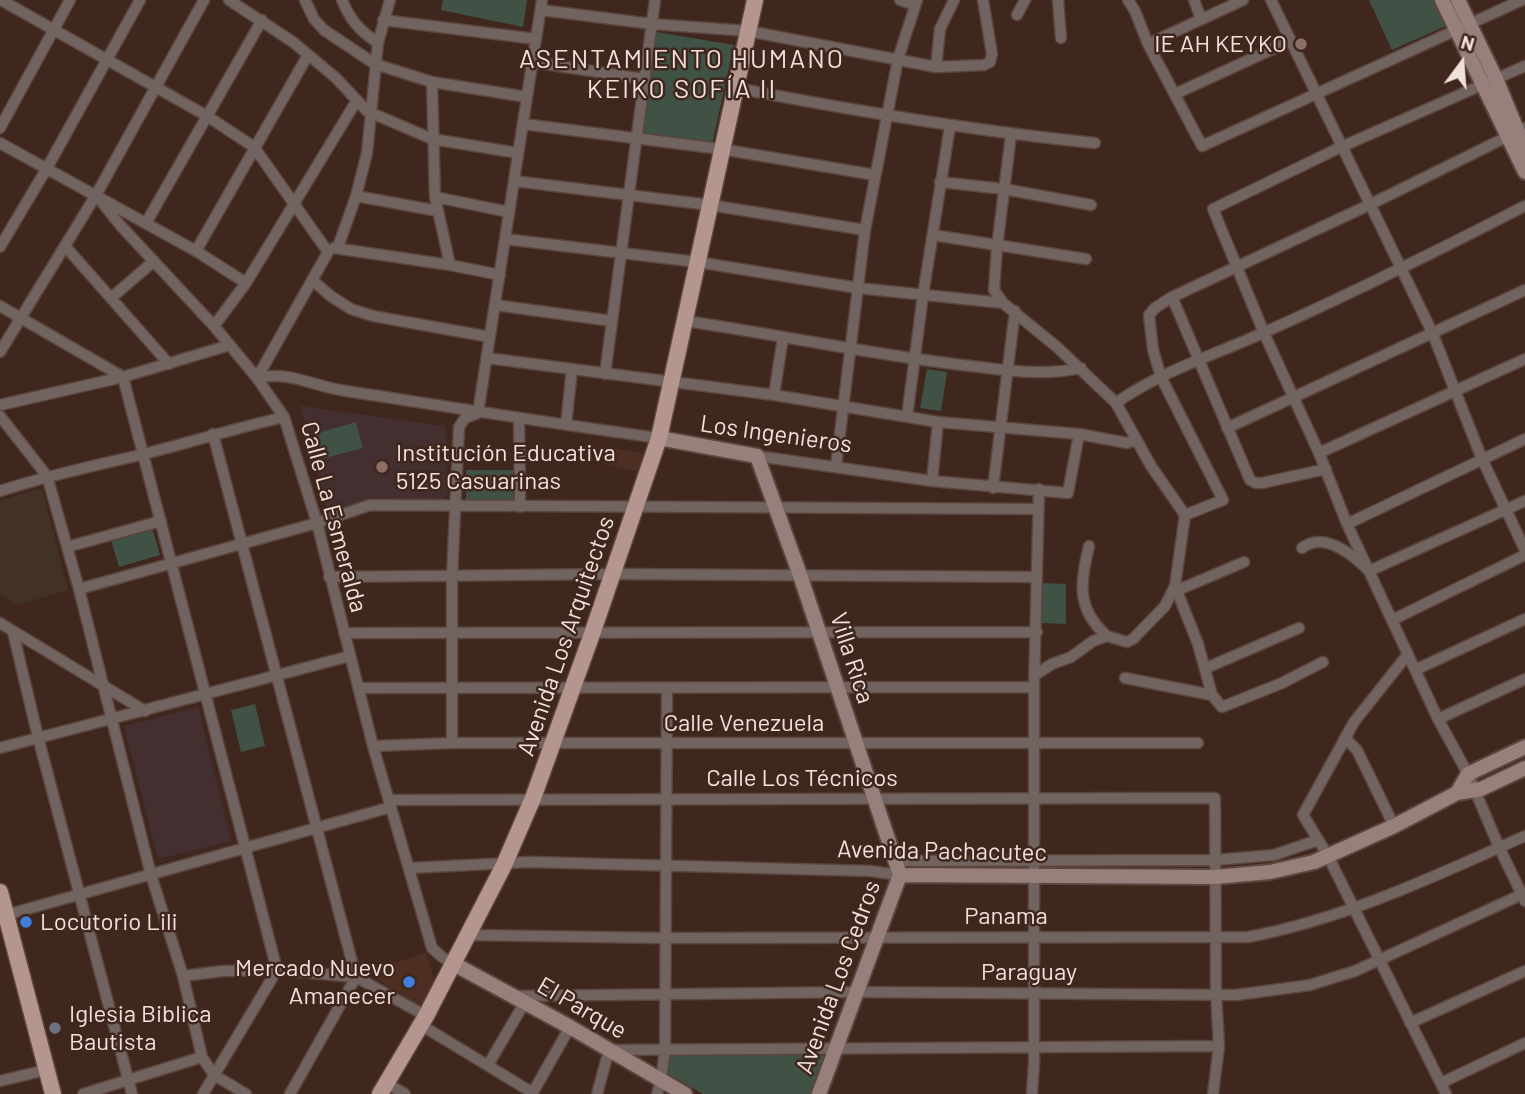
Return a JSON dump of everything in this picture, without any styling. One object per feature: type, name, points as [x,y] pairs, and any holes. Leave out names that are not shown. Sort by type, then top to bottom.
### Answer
[{"type":"main road","name":"Avenida Los Arquitectos","points":[[383,1088],[424,1020],[504,865],[533,798],[592,634],[659,438],[755,0]]},
{"type":"main road","points":[[1442,0],[1463,26],[1525,149]]},
{"type":"main road","points":[[1458,0],[1463,26]]},
{"type":"main road","points":[[1517,132],[1525,172]]},
{"type":"main road","name":"Los Ingenieros","points":[[659,438],[757,456]]},
{"type":"main road","name":"Villa Rica","points":[[757,456],[800,575],[900,875]]},
{"type":"main road","points":[[1457,793],[1468,774],[1525,747]]},
{"type":"main road","name":"Avenida Pachacutec","points":[[900,875],[1215,877],[1270,872],[1314,862],[1394,826],[1457,793],[1473,791],[1525,768]]},
{"type":"main road","name":"Avenida Los Cedros","points":[[819,1094],[900,875]]},
{"type":"main road","points":[[0,892],[5,923],[53,1094]]},
{"type":"main road","name":"El Parque","points":[[454,964],[609,1050],[659,1087],[685,1094]]},
{"type":"street","points":[[1,0],[207,116],[254,148],[328,252]]},
{"type":"street","points":[[0,128],[71,0]]},
{"type":"street","points":[[0,247],[140,0]]},
{"type":"street","points":[[0,352],[96,195],[204,0]]},
{"type":"street","points":[[229,0],[262,20],[308,55],[336,78],[367,111],[432,139],[518,153]]},
{"type":"street","points":[[305,0],[314,19],[324,30],[375,64],[432,82],[527,97]]},
{"type":"street","points":[[342,0],[349,17],[361,32],[377,43]]},
{"type":"street","points":[[338,247],[356,196],[367,153],[377,43],[390,0]]},
{"type":"street","points":[[604,374],[655,0]]},
{"type":"street","points":[[835,466],[845,407],[865,230],[898,59],[916,2],[900,0]]},
{"type":"street","points":[[936,67],[940,29],[954,0]]},
{"type":"street","points":[[452,743],[452,576],[459,427],[464,418],[478,413],[541,5],[652,24],[748,31],[936,67],[984,65],[990,62],[992,54],[983,0]]},
{"type":"street","points":[[1017,15],[1025,0]]},
{"type":"street","points":[[1058,0],[1061,38]]},
{"type":"street","points":[[1128,0],[1202,146],[1522,0]]},
{"type":"street","points":[[1194,0],[1201,19]]},
{"type":"street","points":[[1148,44],[1242,0]]},
{"type":"street","points":[[1270,0],[1432,332],[1482,459],[1525,550]]},
{"type":"street","points":[[146,223],[262,20]]},
{"type":"street","points":[[383,20],[536,39]]},
{"type":"street","points":[[1175,94],[1290,41]]},
{"type":"street","points":[[196,251],[308,55]]},
{"type":"street","points":[[532,62],[644,79]]},
{"type":"street","points":[[1524,897],[1473,791],[1468,774],[1438,719],[1347,524],[1213,209],[1341,147],[1525,66]]},
{"type":"street","points":[[432,82],[435,197],[450,265]]},
{"type":"street","points":[[736,88],[950,126],[1095,143]]},
{"type":"street","points":[[214,326],[246,283],[356,100]]},
{"type":"street","points":[[523,124],[721,149],[875,175]]},
{"type":"street","points":[[908,417],[923,295],[950,126]]},
{"type":"street","points":[[1185,515],[1223,500],[1161,377],[1153,350],[1149,321],[1152,311],[1172,297],[1517,132]]},
{"type":"street","points":[[1011,135],[994,290],[1003,303],[1081,368],[1116,403],[1185,515],[1176,588],[1165,606],[1127,642],[1107,636],[1095,626],[1087,614],[1082,584],[1089,545]]},
{"type":"street","name":"Calle La Esmeralda","points":[[0,143],[96,195],[214,326],[285,417],[317,523],[373,746],[432,948],[454,964]]},
{"type":"street","points":[[514,181],[710,205],[865,230]]},
{"type":"street","points":[[940,183],[1004,189],[1091,205]]},
{"type":"street","points":[[96,195],[196,251],[246,283]]},
{"type":"street","points":[[356,196],[438,211]]},
{"type":"street","points":[[435,197],[509,212]]},
{"type":"street","points":[[1116,403],[1161,377],[1401,270],[1525,206]]},
{"type":"street","points":[[933,235],[1086,259]]},
{"type":"street","points":[[505,239],[697,262],[858,288],[1003,303]]},
{"type":"street","points":[[65,246],[169,364]]},
{"type":"street","points":[[257,378],[328,252],[338,247],[499,275]]},
{"type":"street","points":[[111,298],[154,261]]},
{"type":"street","points":[[312,280],[351,309],[373,316],[490,337]]},
{"type":"street","points":[[1227,428],[1525,290]]},
{"type":"street","points":[[1172,297],[1246,475],[1256,483],[1326,470]]},
{"type":"street","points":[[495,305],[612,321]]},
{"type":"street","points":[[0,306],[123,377],[247,848],[277,970],[203,1094]]},
{"type":"street","points":[[993,488],[1014,311]]},
{"type":"street","points":[[685,320],[851,349],[1008,371],[1056,373],[1081,368]]},
{"type":"street","points":[[774,395],[783,337]]},
{"type":"street","points":[[0,405],[123,377],[230,345]]},
{"type":"street","points":[[487,358],[774,395],[938,422],[1079,434],[1126,443],[1137,440]]},
{"type":"street","points":[[1319,453],[1525,359]]},
{"type":"street","points":[[566,425],[572,369]]},
{"type":"street","name":"Los Ingenieros","points":[[257,378],[272,374],[294,377],[322,387],[478,413],[659,438]]},
{"type":"street","points":[[0,416],[47,476],[79,589],[151,875],[183,976],[202,1057],[214,1075],[246,1094]]},
{"type":"street","points":[[0,491],[47,476],[285,417]]},
{"type":"street","points":[[519,419],[520,507]]},
{"type":"street","points":[[932,481],[938,422]]},
{"type":"street","points":[[213,434],[356,978],[289,1094]]},
{"type":"street","name":"Los Ingenieros","points":[[757,456],[932,481],[1068,493],[1079,434]]},
{"type":"street","points":[[1347,524],[1525,439]]},
{"type":"street","points":[[1032,1094],[1034,687],[1039,489]]},
{"type":"street","points":[[1369,571],[1525,501]]},
{"type":"street","points":[[79,589],[317,523],[370,505],[1038,509]]},
{"type":"street","points":[[67,547],[161,521]]},
{"type":"street","points":[[1301,548],[1309,542],[1333,545],[1354,556],[1369,571]]},
{"type":"street","points":[[1392,620],[1525,555]]},
{"type":"street","points":[[1176,588],[1244,562]]},
{"type":"street","points":[[330,577],[612,574],[1036,576]]},
{"type":"street","points":[[1176,588],[1206,668],[1212,695],[1222,708],[1282,683],[1323,662]]},
{"type":"street","points":[[1415,670],[1525,619]]},
{"type":"street","points":[[0,623],[145,711]]},
{"type":"street","points":[[1206,668],[1300,628]]},
{"type":"street","points":[[13,632],[132,1094]]},
{"type":"street","points":[[344,633],[1037,632]]},
{"type":"street","points":[[1035,675],[1052,664],[1071,657],[1093,641],[1107,636]]},
{"type":"street","points":[[1408,654],[1354,722],[1303,816],[1328,856],[1446,1094]]},
{"type":"street","points":[[0,748],[350,656]]},
{"type":"street","points":[[1125,678],[1212,695]]},
{"type":"street","points":[[1438,719],[1525,679]]},
{"type":"street","points":[[359,688],[1034,687]]},
{"type":"street","points":[[659,1087],[665,1049],[667,688]]},
{"type":"street","points":[[1345,738],[1357,750],[1394,826]]},
{"type":"street","name":"Calle Venezuela","points":[[373,746],[452,743],[1198,743]]},
{"type":"street","name":"Calle Los Técnicos","points":[[5,923],[80,895],[317,828],[390,804],[533,798],[1215,798],[1215,860]]},
{"type":"street","name":"Panama","points":[[468,935],[664,938],[1216,938],[1267,933],[1308,924],[1355,909],[1525,835]]},
{"type":"street","name":"Avenida Pachacutec","points":[[895,861],[1215,860],[1274,855],[1318,840]]},
{"type":"street","points":[[1213,1094],[1219,1046],[1215,860]]},
{"type":"street","name":"Avenida Pachacutec","points":[[409,869],[530,862],[900,875]]},
{"type":"street","name":"Paraguay","points":[[520,999],[665,993],[1236,995],[1310,985],[1355,971],[1524,897]]},
{"type":"street","points":[[183,976],[223,971],[277,970],[356,978],[532,1093],[570,1027]]},
{"type":"street","points":[[1410,1023],[1525,971]]},
{"type":"street","points":[[488,1065],[520,999]]},
{"type":"street","points":[[1441,1083],[1525,1043]]},
{"type":"street","points":[[597,1094],[609,1050],[1219,1046]]},
{"type":"street","points":[[83,1094],[202,1057]]},
{"type":"street","points":[[0,1082],[46,1070]]},
{"type":"street","points":[[383,1088],[405,1094]]},
{"type":"shaded area","name":"Institución Educativa 5125 Casuarinas","points":[[300,406],[444,426],[448,495],[442,501],[370,500],[327,510]]},
{"type":"shaded area","points":[[603,446],[645,454],[641,472],[603,464]]},
{"type":"shaded area","points":[[38,489],[43,491],[68,590],[17,605],[0,595],[0,501]]},
{"type":"shaded area","points":[[198,707],[231,841],[158,859],[124,726]]},
{"type":"shaded area","name":"Mercado Nuevo Amanecer","points":[[426,953],[436,985],[423,1008],[377,979],[369,970]]},
{"type":"green space","points":[[443,0],[527,0],[523,27],[441,10]]},
{"type":"green space","points":[[1369,0],[1436,0],[1448,25],[1392,50]]},
{"type":"green space","points":[[657,32],[734,45],[712,144],[641,134]]},
{"type":"green space","points":[[927,369],[947,372],[941,411],[920,408]]},
{"type":"green space","points":[[356,422],[363,448],[321,459],[314,434]]},
{"type":"green space","points":[[466,470],[513,470],[513,500],[466,500]]},
{"type":"green space","points":[[152,528],[160,555],[119,567],[111,540]]},
{"type":"green space","points":[[1042,583],[1066,584],[1066,624],[1041,623]]},
{"type":"green space","points":[[255,704],[265,746],[241,752],[231,710]]},
{"type":"green space","points":[[670,1052],[829,1052],[814,1094],[703,1094],[667,1073]]},
{"type":"place","name":"IE AH KEYKO","points":[[1301,44]]},
{"type":"place","name":"Institución Educativa 5125 Casuarinas","points":[[382,467]]},
{"type":"place","name":"Locutorio Lili","points":[[26,922]]},
{"type":"place","name":"Mercado Nuevo Amanecer","points":[[409,982]]},
{"type":"place","name":"Iglesia Biblica Bautista","points":[[55,1028]]},
{"type":"district","name":"ASENTAMIENTO HUMANO KEIKO SOFÍA II","points":[[682,74]]}]
